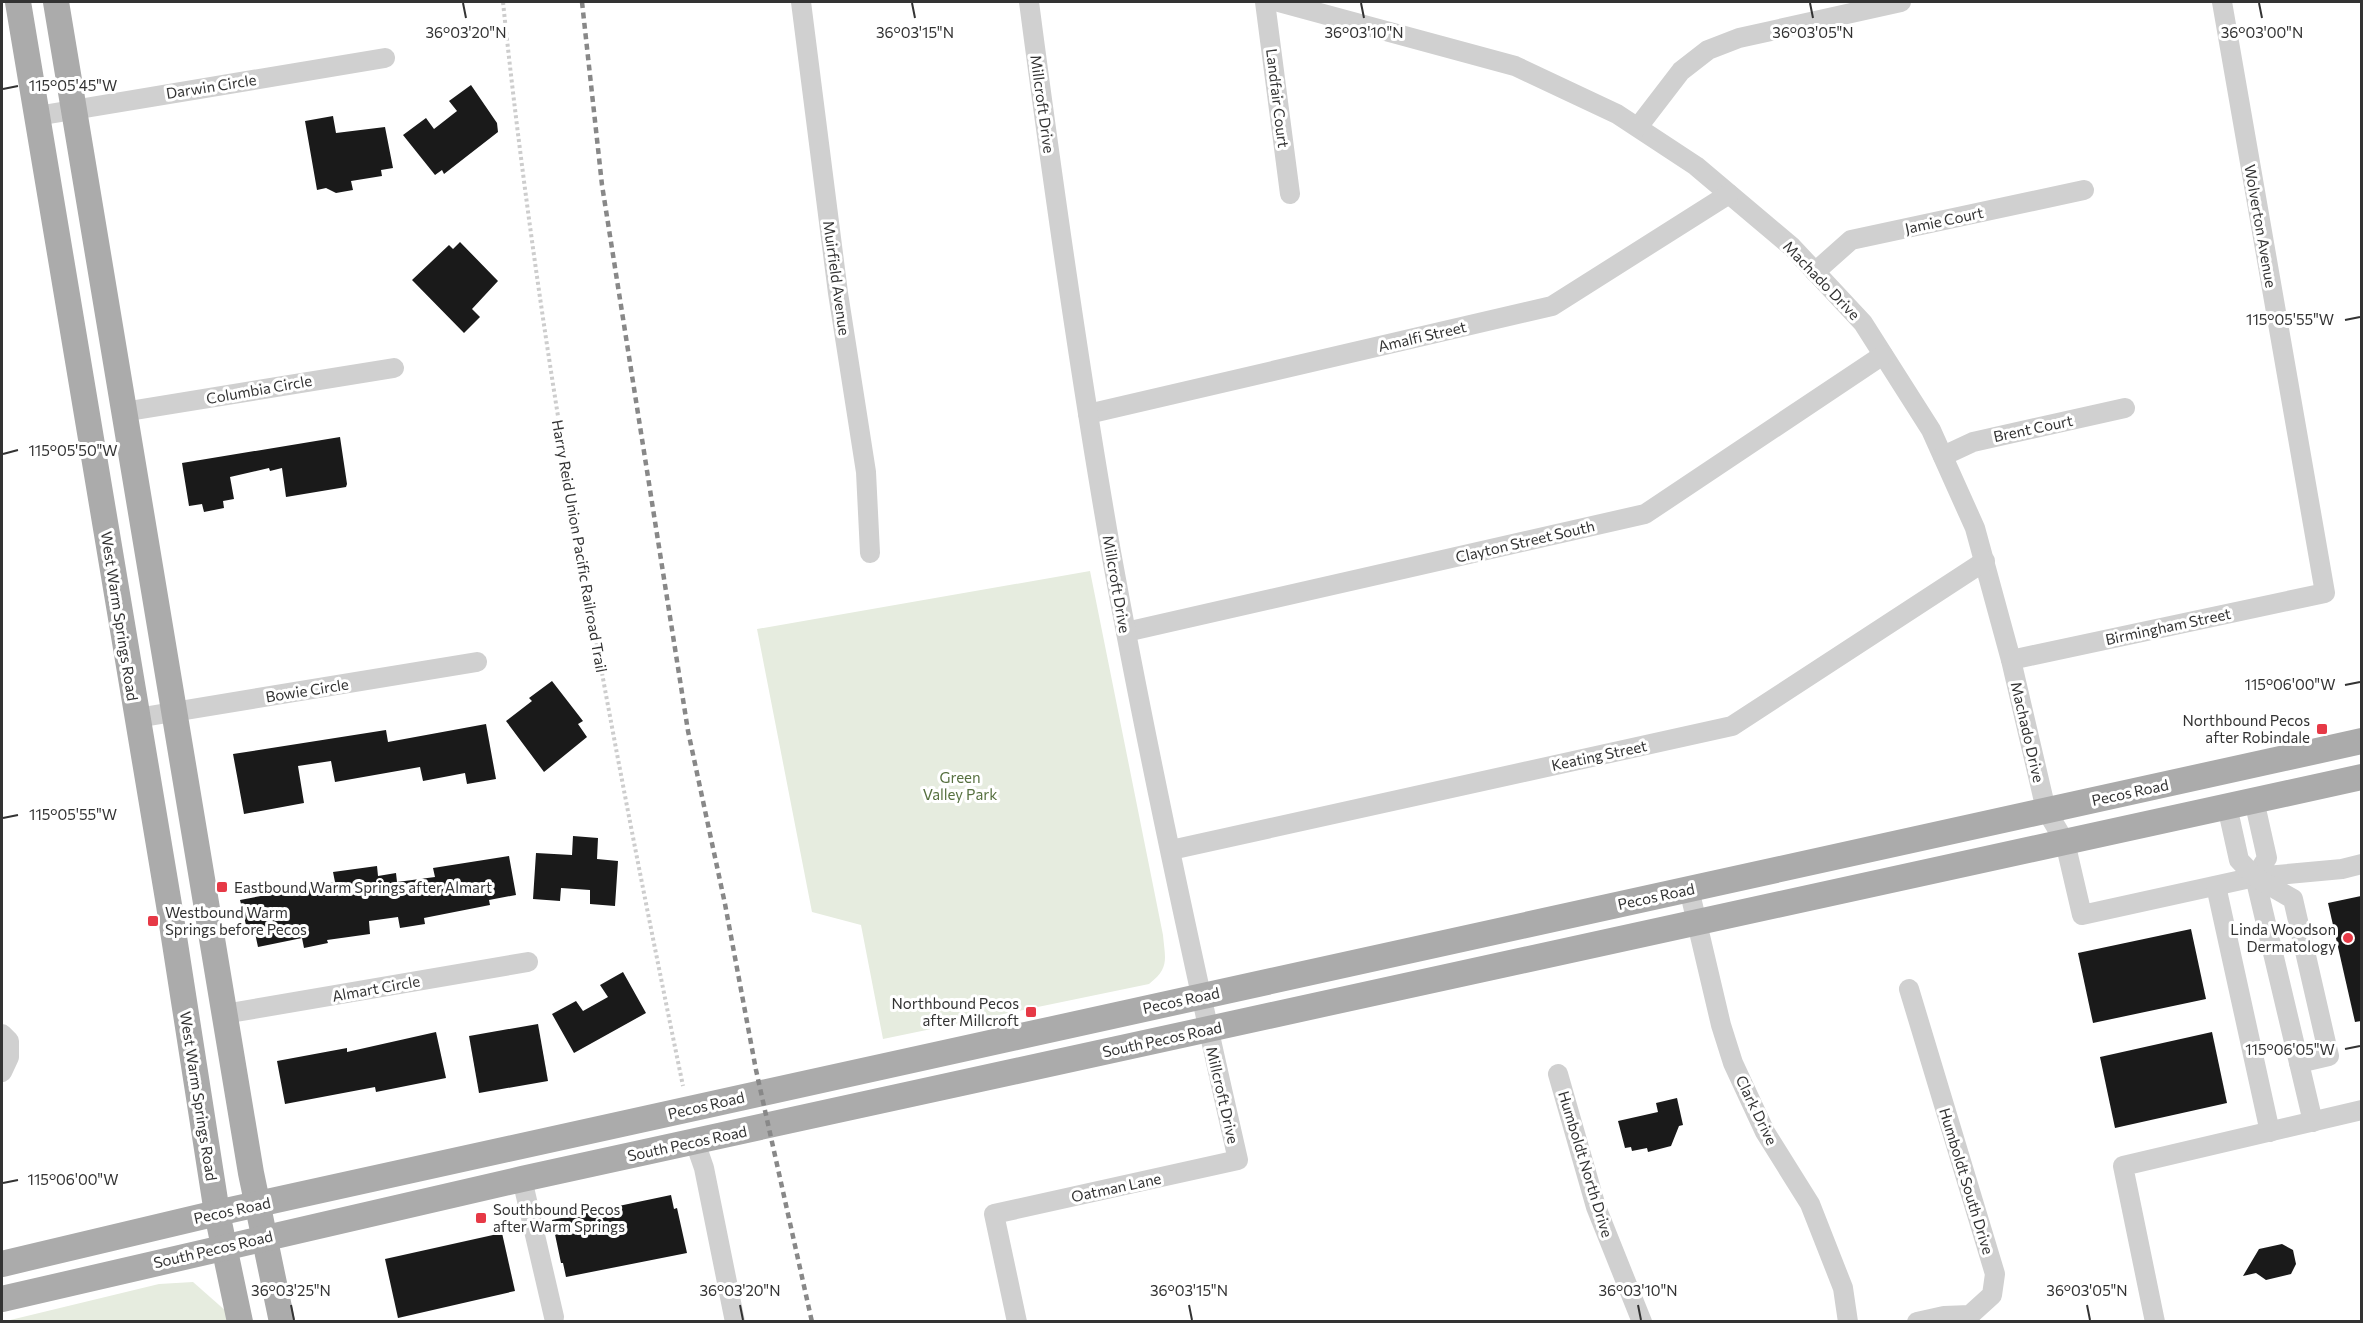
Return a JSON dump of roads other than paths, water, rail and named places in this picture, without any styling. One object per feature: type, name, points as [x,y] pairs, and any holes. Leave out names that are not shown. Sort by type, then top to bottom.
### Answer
[{"type":"main road","name":"West Warm Springs Road","points":[[18,2],[169,905],[220,1230],[240,1322]]},
{"type":"main road","points":[[56,2],[224,1014],[260,1221],[282,1322]]},
{"type":"main road","name":"Pecos Road","points":[[2,1264],[220,1230],[1201,996],[2361,741]]},
{"type":"main road","points":[[1696,922],[2361,777]]},
{"type":"main road","name":"South Pecos Road","points":[[2,1299],[220,1230],[260,1221],[522,1179],[1696,922]]},
{"type":"street","name":"Muirfield Avenue","points":[[801,2],[838,292],[866,472],[870,554]]},
{"type":"street","name":"Millcroft Drive","points":[[1029,2],[1088,414],[1126,632],[1207,1029],[1238,1160]]},
{"type":"street","name":"Landfair Court","points":[[1265,2],[1290,194]]},
{"type":"street","name":"Machado Drive","points":[[1279,2],[1515,66],[1617,114],[1696,166],[1792,247],[1863,323],[1931,430],[1975,528],[2011,660],[2046,810],[2065,842],[2082,915],[2216,886]]},
{"type":"street","points":[[1638,127],[1681,71],[1708,50],[1739,38],[1901,2]]},
{"type":"street","name":"Wolverton Avenue","points":[[2222,2],[2325,592]]},
{"type":"street","name":"Darwin Circle","points":[[37,116],[385,58]]},
{"type":"street","name":"Jamie Court","points":[[1815,272],[1851,240],[2084,190]]},
{"type":"street","name":"Amalfi Street","points":[[1088,414],[1552,306],[1729,194]]},
{"type":"street","name":"Clayton Street South","points":[[1126,632],[1645,514],[1883,355]]},
{"type":"street","name":"Columbia Circle","points":[[123,412],[394,368]]},
{"type":"street","name":"Brent Court","points":[[1943,456],[1973,442],[2125,408]]},
{"type":"street","name":"Keating Street","points":[[1171,850],[1732,726],[1984,561]]},
{"type":"street","name":"Birmingham Street","points":[[2011,660],[2325,592]]},
{"type":"street","name":"Bowie Circle","points":[[137,718],[477,662]]},
{"type":"street","points":[[2254,800],[2266,858],[2255,877],[2313,1122]]},
{"type":"street","points":[[2227,806],[2239,860],[2255,877],[2293,899],[2329,1056],[2300,1063]]},
{"type":"street","points":[[2270,1132],[2216,886],[2255,877],[2361,864]]},
{"type":"street","name":"Clark Drive","points":[[1689,889],[1721,1025],[1733,1063],[1765,1132],[1810,1204],[1843,1288],[1848,1322]]},
{"type":"street","name":"Almart Circle","points":[[224,1014],[528,962]]},
{"type":"street","name":"Humboldt South Drive","points":[[1909,989],[1995,1274],[1992,1295],[1971,1315],[1944,1316],[1917,1322]]},
{"type":"street","points":[[2,1034],[9,1041],[9,1057],[2,1072]]},
{"type":"street","name":"Humboldt North Drive","points":[[1558,1074],[1596,1207],[1642,1322]]},
{"type":"street","points":[[2155,1322],[2123,1166],[2361,1110]]},
{"type":"street","points":[[695,1142],[704,1168],[735,1322]]},
{"type":"street","name":"Oatman Lane","points":[[1017,1322],[994,1214],[1238,1160]]},
{"type":"street","points":[[522,1179],[554,1317]]},
{"type":"railway","points":[[582,2],[602,185],[688,731],[725,904],[756,1070],[812,1322]]},
{"type":"place","name":"Northbound Pecos after Robindale","points":[[2322,729]]},
{"type":"place","name":"Eastbound Warm Springs after Almart","points":[[222,887]]},
{"type":"place","name":"Westbound Warm Springs before Pecos","points":[[153,921]]},
{"type":"place","name":"Linda Woodson Dermatology","points":[[2348,938]]},
{"type":"place","name":"Northbound Pecos after Millcroft","points":[[1031,1012]]},
{"type":"place","name":"Southbound Pecos after Warm Springs","points":[[481,1218]]},
{"type":"park label","name":"Green Valley Park","points":[[960,786]]}]
